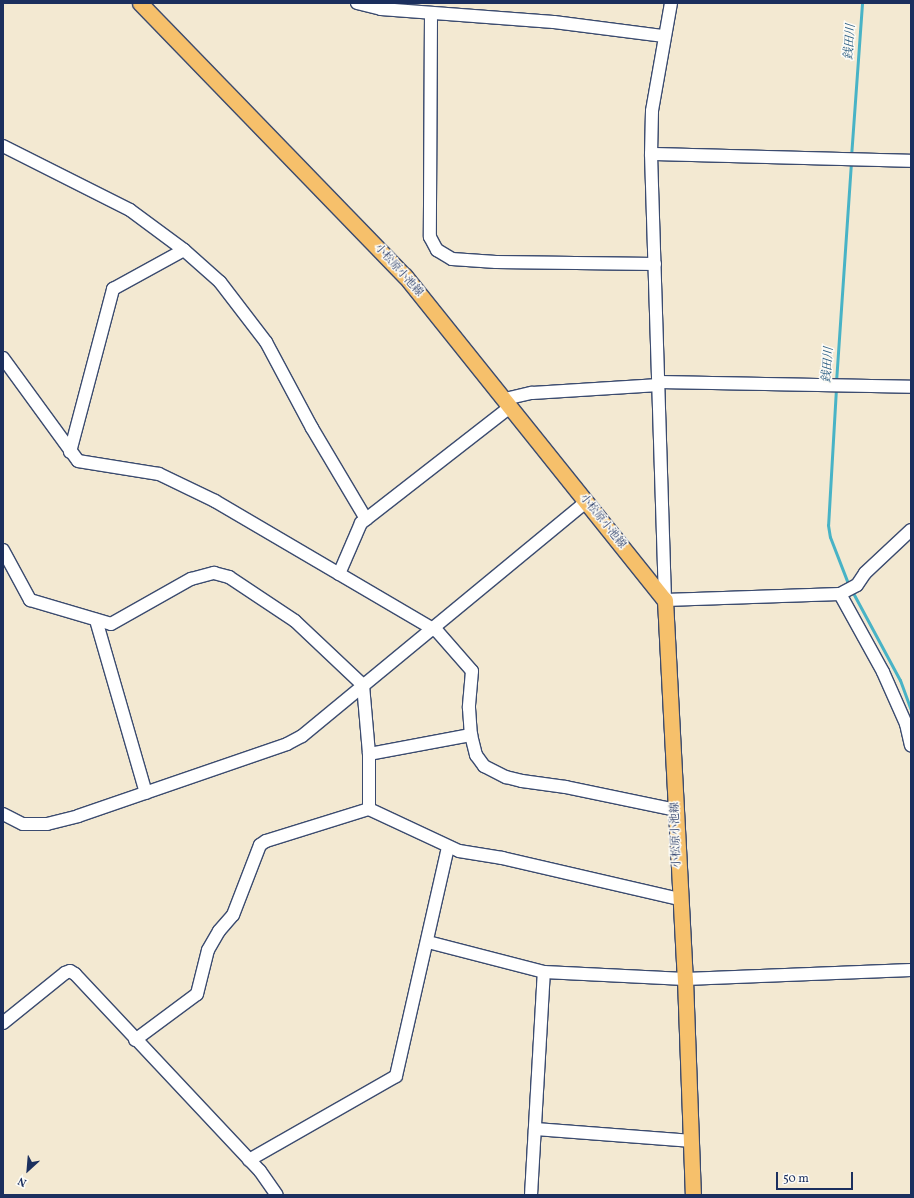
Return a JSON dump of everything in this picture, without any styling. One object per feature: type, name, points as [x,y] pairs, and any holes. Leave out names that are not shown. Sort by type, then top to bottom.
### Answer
[{"type":"main road","name":"小松原小池線","points":[[140,3],[405,276],[665,600],[679,899],[685,979],[693,1195]]},
{"type":"street","points":[[358,3],[381,9],[431,14],[554,22],[664,36]]},
{"type":"street","points":[[671,3],[652,111],[651,154],[665,600],[840,594],[858,585],[865,573],[911,530]]},
{"type":"street","points":[[431,14],[430,237],[436,250],[452,259],[496,262],[655,264]]},
{"type":"street","points":[[3,146],[130,210],[184,250],[227,289],[266,342],[312,428],[366,520]]},
{"type":"street","points":[[651,154],[911,161]]},
{"type":"street","points":[[70,452],[113,289],[184,250]]},
{"type":"street","points":[[3,358],[78,462],[158,474],[215,501],[432,627],[472,671],[469,708],[471,735],[476,755],[484,766],[506,777],[676,810]]},
{"type":"street","points":[[339,574],[361,524],[507,403],[532,393],[659,384],[848,385],[911,387]]},
{"type":"street","points":[[3,814],[23,824],[47,824],[78,816],[287,744],[302,736],[432,627],[586,502]]},
{"type":"street","points":[[3,550],[30,600],[111,624],[190,579],[214,572],[229,577],[295,621],[363,685],[369,754],[369,809]]},
{"type":"street","points":[[840,594],[884,672],[906,724],[911,745]]},
{"type":"street","points":[[96,620],[146,793]]},
{"type":"street","points":[[369,754],[471,735]]},
{"type":"street","points":[[135,1040],[197,994],[208,950],[219,931],[233,915],[260,845],[266,841],[369,809],[448,847],[679,899]]},
{"type":"street","points":[[249,1160],[396,1076],[428,942],[448,847]]},
{"type":"street","points":[[428,942],[544,972],[685,979],[911,970]]},
{"type":"street","points":[[3,1023],[70,971],[75,974],[135,1040],[249,1160],[277,1195]]},
{"type":"street","points":[[531,1195],[544,972]]},
{"type":"street","points":[[535,1129],[690,1141]]},
{"type":"waterway","name":"銭田川","points":[[851,157],[862,3]]},
{"type":"waterway","name":"銭田川","points":[[836,382],[851,162]]},
{"type":"waterway","name":"銭田川","points":[[836,388],[828,525],[830,537],[849,586]]},
{"type":"waterway","name":"銭田川","points":[[852,591],[900,680],[911,710]]}]
